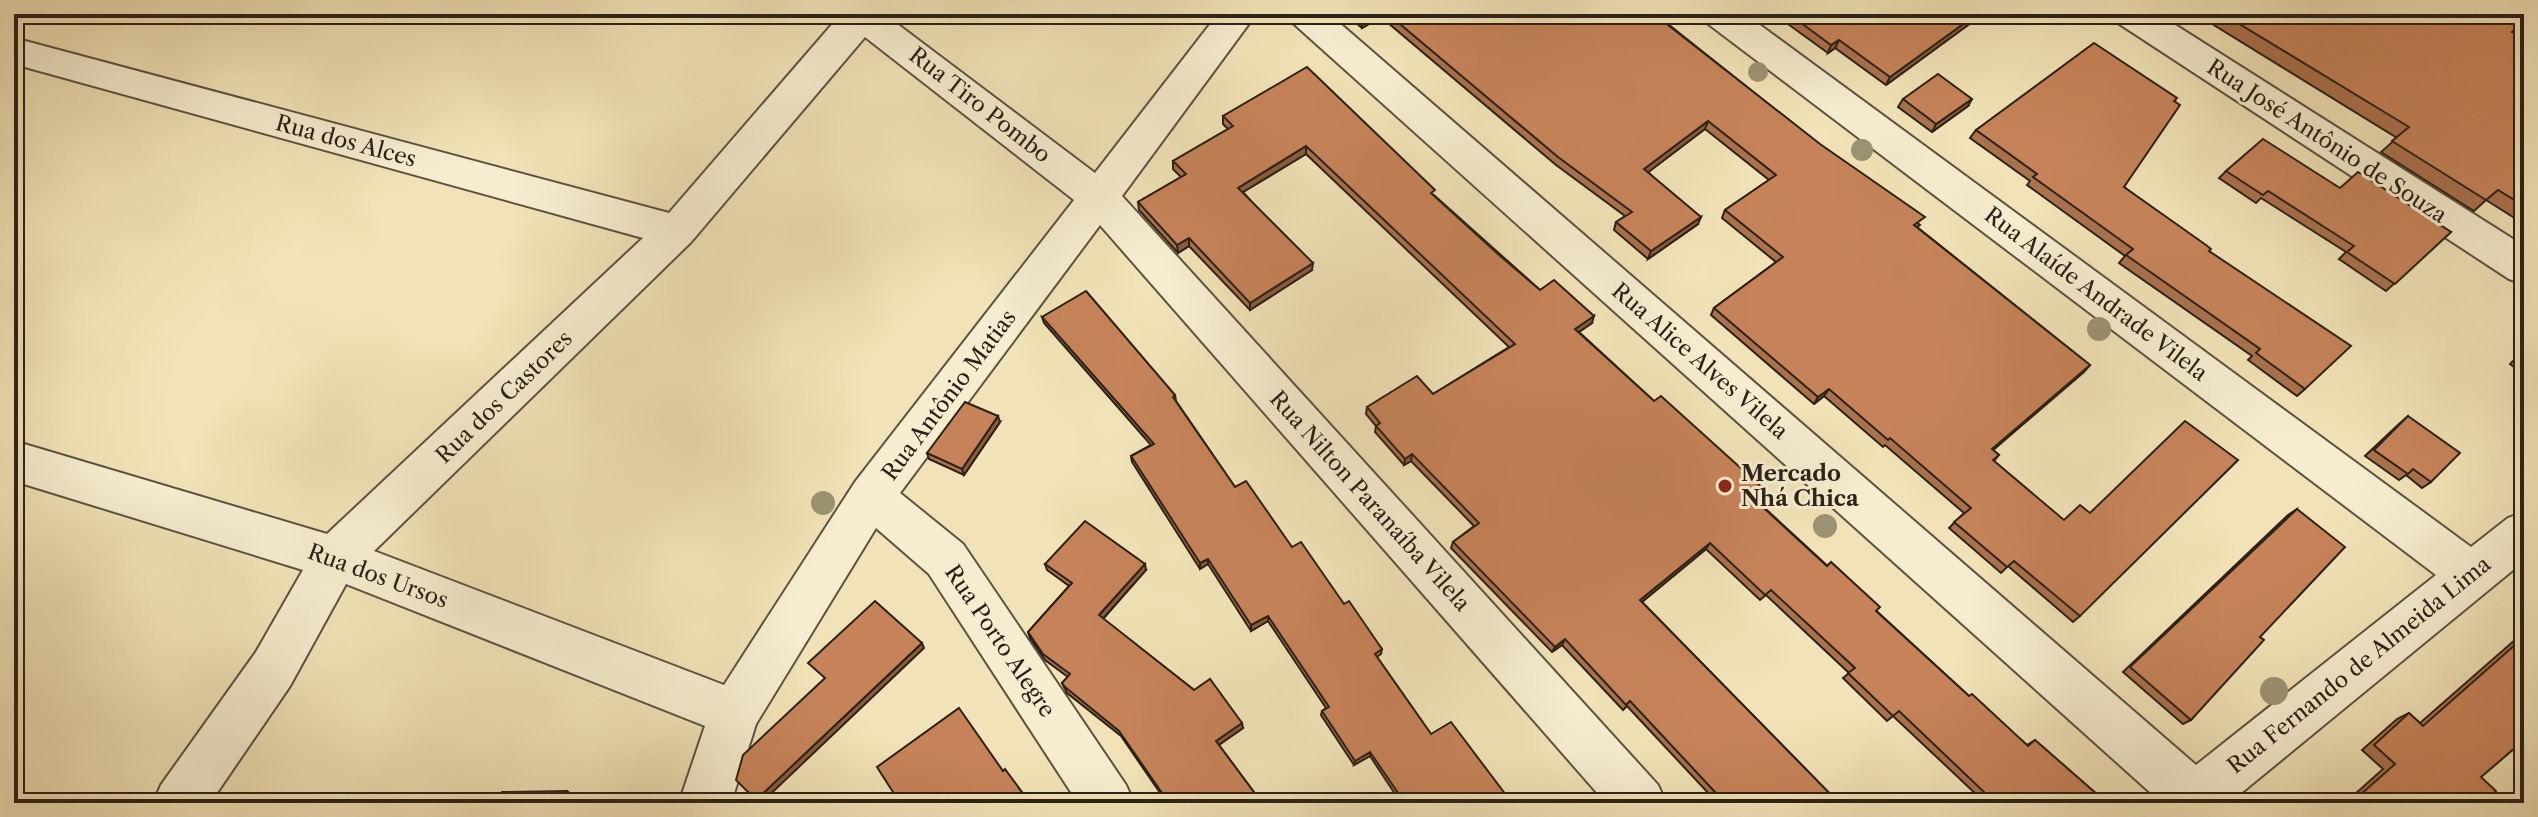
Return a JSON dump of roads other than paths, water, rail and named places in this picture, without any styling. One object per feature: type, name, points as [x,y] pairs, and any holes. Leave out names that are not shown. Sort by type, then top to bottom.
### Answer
[{"type":"street","name":"Rua Tiro Pombo","points":[[861,14],[1100,198]]},
{"type":"street","name":"Rua dos Castores","points":[[179,803],[273,669],[335,558],[677,231],[861,14]]},
{"type":"street","name":"Rua Antônio Matias","points":[[705,803],[734,713],[871,496],[1238,14]]},
{"type":"street","name":"Rua Alice Alves Vilela","points":[[1306,14],[2198,800]]},
{"type":"street","name":"Rua Alaíde Andrade Vilela","points":[[1720,14],[2471,574]]},
{"type":"street","name":"Rua José Antônio de Souza","points":[[2131,14],[2524,267]]},
{"type":"street","name":"Rua dos Alces","points":[[14,51],[677,231]]},
{"type":"street","name":"Rua Nilton Paranaíba Vilela","points":[[1100,198],[1640,803]]},
{"type":"street","name":"Rua dos Ursos","points":[[14,461],[335,558],[734,713]]},
{"type":"street","name":"Rua Porto Alegre","points":[[871,496],[946,559],[1108,803]]},
{"type":"street","name":"Rua Fernando de Almeida Lima","points":[[2198,800],[2524,533]]},
{"type":"place","name":"Mercado Nhá Chica","points":[[1725,486]]}]
